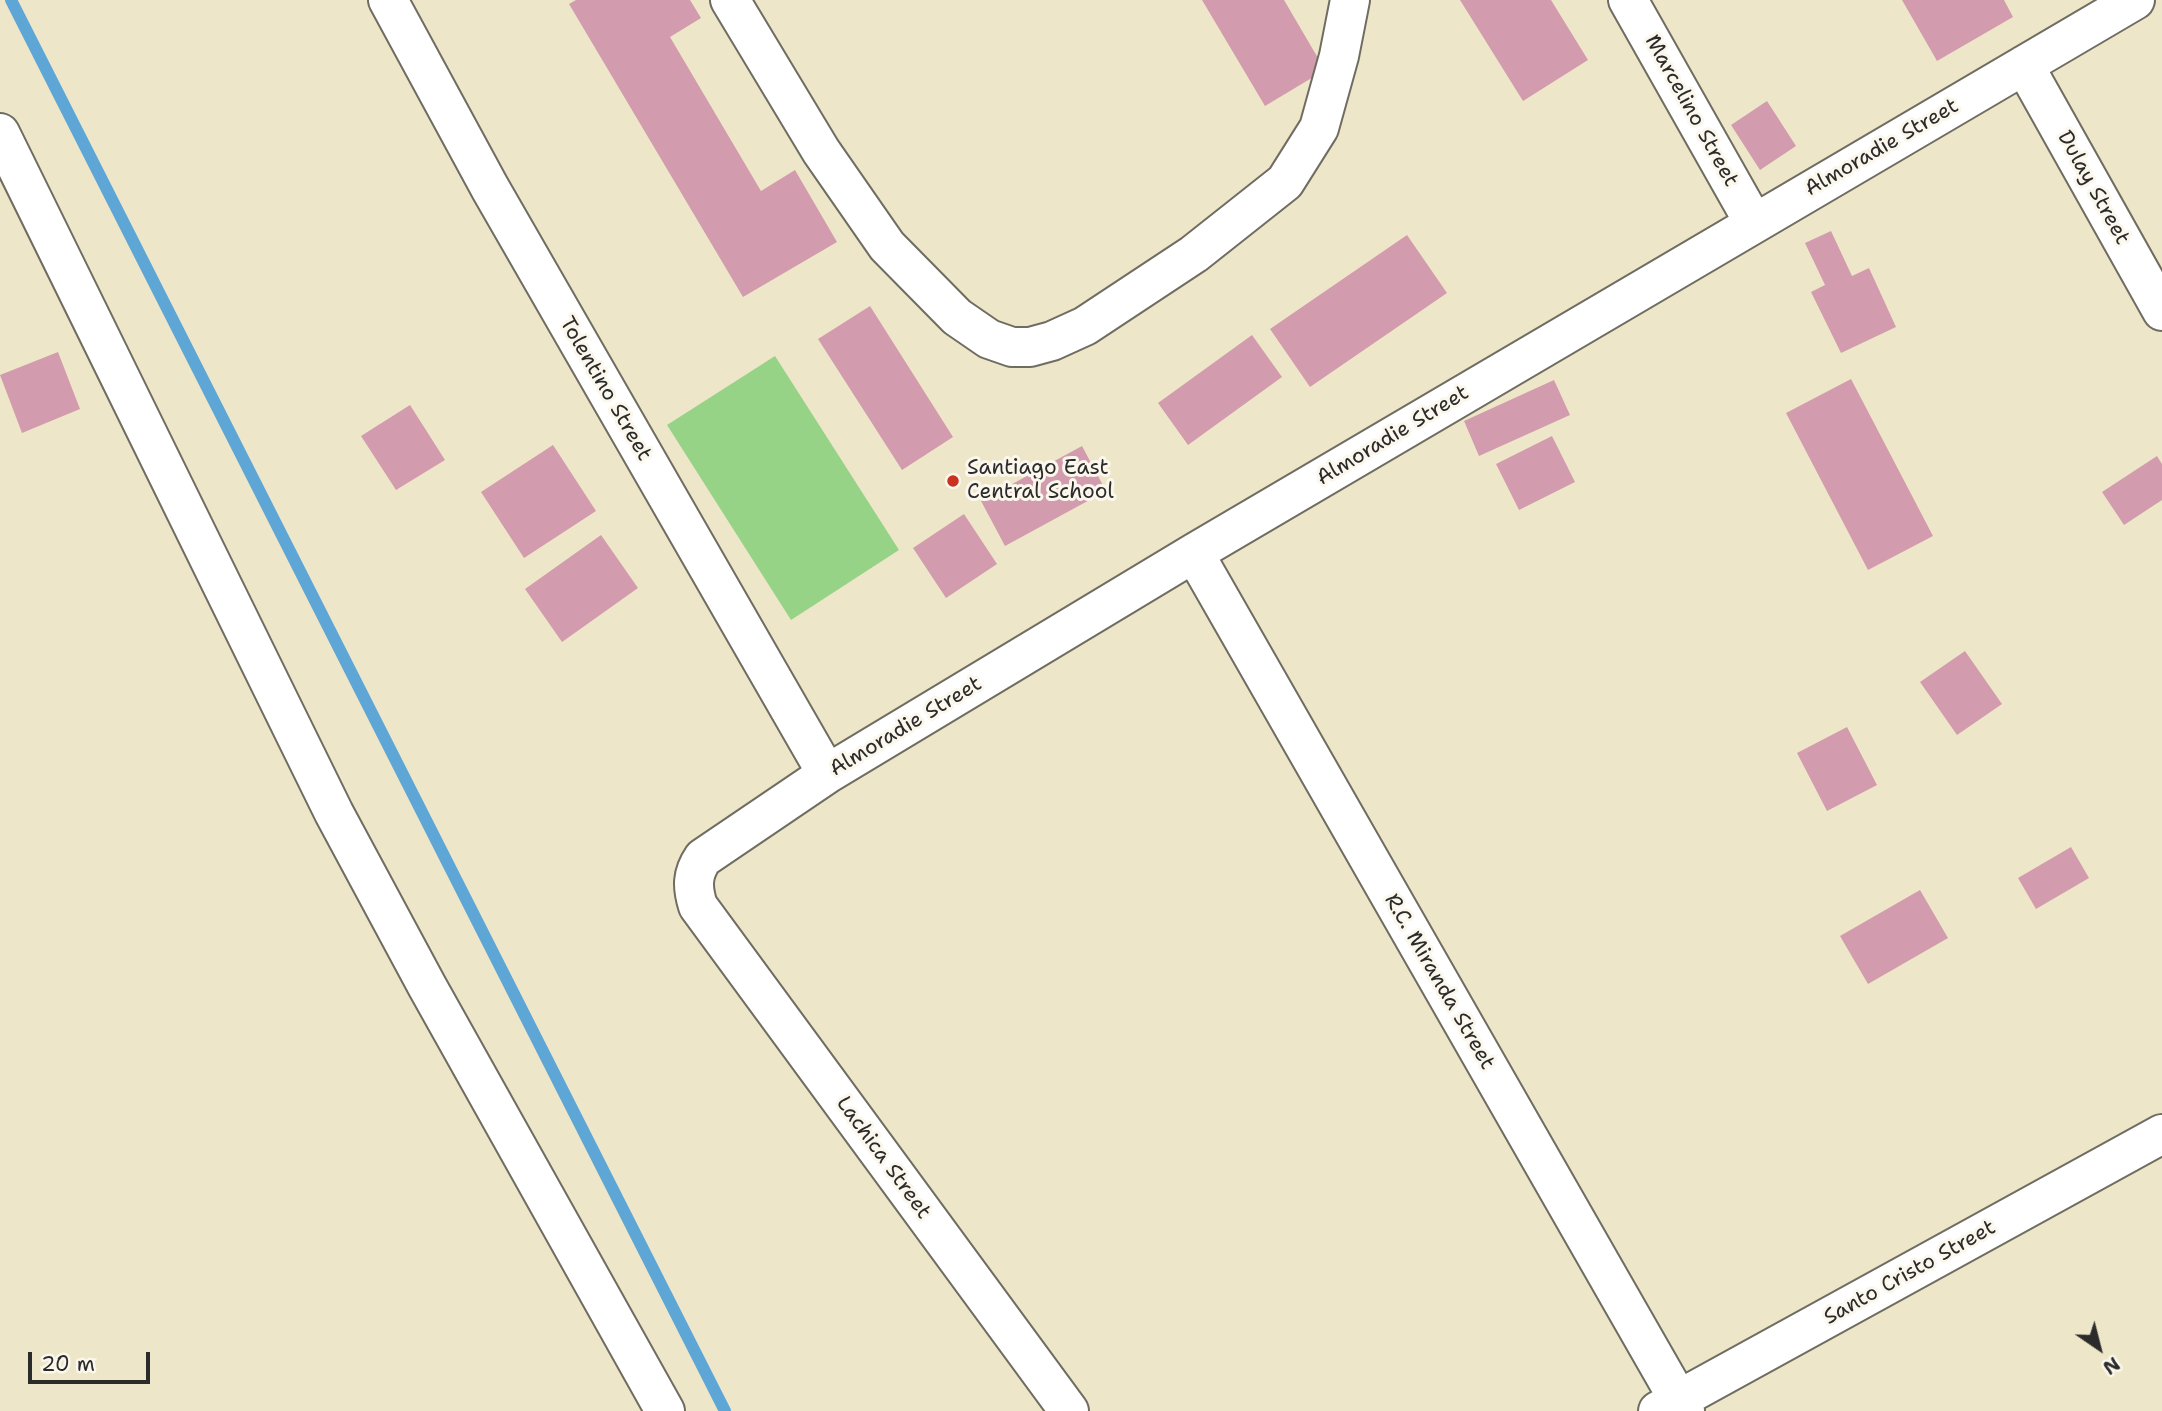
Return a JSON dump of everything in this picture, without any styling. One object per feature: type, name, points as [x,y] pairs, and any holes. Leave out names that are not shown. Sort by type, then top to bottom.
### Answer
[{"type":"street","name":"Tolentino Street","points":[[388,0],[496,200],[827,774]]},
{"type":"street","points":[[730,0],[821,150],[887,246],[957,317],[989,339],[1012,347],[1030,347],[1052,341],[1085,326],[1194,254],[1285,182],[1319,128],[1339,56],[1350,0]]},
{"type":"street","name":"Marcelino Street","points":[[1628,0],[1755,223]]},
{"type":"street","name":"Almoradie Street","points":[[698,906],[693,891],[694,878],[703,858],[827,774],[1194,553],[2135,0]]},
{"type":"street","name":"Dulay Street","points":[[2024,65],[2162,310]]},
{"type":"street","points":[[0,133],[334,813],[427,986],[665,1411]]},
{"type":"street","name":"R.C. Miranda Street","points":[[1194,553],[1673,1407]]},
{"type":"street","name":"Lachica Street","points":[[698,906],[1069,1411]]},
{"type":"street","name":"Santo Cristo Street","points":[[1673,1407],[2162,1135]]},
{"type":"green space","points":[[775,356],[899,550],[791,620],[667,425]]},
{"type":"building","points":[[576,0],[690,0],[701,18],[670,37],[761,191],[795,170],[837,242],[743,297],[569,4]]},
{"type":"building","points":[[1202,0],[1284,0],[1325,70],[1265,106]]},
{"type":"building","points":[[1460,0],[1551,0],[1588,60],[1523,101]]},
{"type":"building","points":[[1902,0],[2004,0],[2013,17],[1937,61]]},
{"type":"building","points":[[1767,101],[1796,146],[1760,170],[1731,125]]},
{"type":"building","points":[[1831,231],[1852,276],[1869,268],[1896,327],[1841,353],[1811,292],[1825,285],[1805,243]]},
{"type":"building","points":[[1407,235],[1447,293],[1310,387],[1270,329]]},
{"type":"building","points":[[870,306],[953,437],[902,470],[818,339]]},
{"type":"building","points":[[1252,335],[1282,377],[1188,445],[1158,403]]},
{"type":"building","points":[[58,352],[80,409],[22,433],[0,375]]},
{"type":"building","points":[[1851,379],[1933,536],[1868,570],[1786,413]]},
{"type":"building","points":[[1554,380],[1570,415],[1479,456],[1464,421]]},
{"type":"building","points":[[410,405],[445,460],[396,490],[361,436]]},
{"type":"building","points":[[1552,436],[1575,482],[1519,510],[1496,464]]},
{"type":"building","points":[[553,445],[596,511],[524,558],[481,492]]},
{"type":"building","points":[[1082,446],[1106,491],[1005,546],[981,501]]},
{"type":"building","points":[[2157,456],[2162,464],[2162,500],[2124,525],[2102,492]]},
{"type":"building","points":[[964,514],[997,564],[946,598],[913,548]]},
{"type":"building","points":[[601,535],[638,588],[562,642],[525,589]]},
{"type":"building","points":[[1965,651],[2002,704],[1957,735],[1920,682]]},
{"type":"building","points":[[1847,727],[1877,785],[1827,811],[1797,753]]},
{"type":"building","points":[[2071,847],[2089,878],[2036,909],[2018,878]]},
{"type":"building","points":[[1920,890],[1948,938],[1868,984],[1840,936]]},
{"type":"waterway","points":[[11,0],[725,1411]]},
{"type":"place","name":"Santiago East Central School","points":[[953,481]]}]
